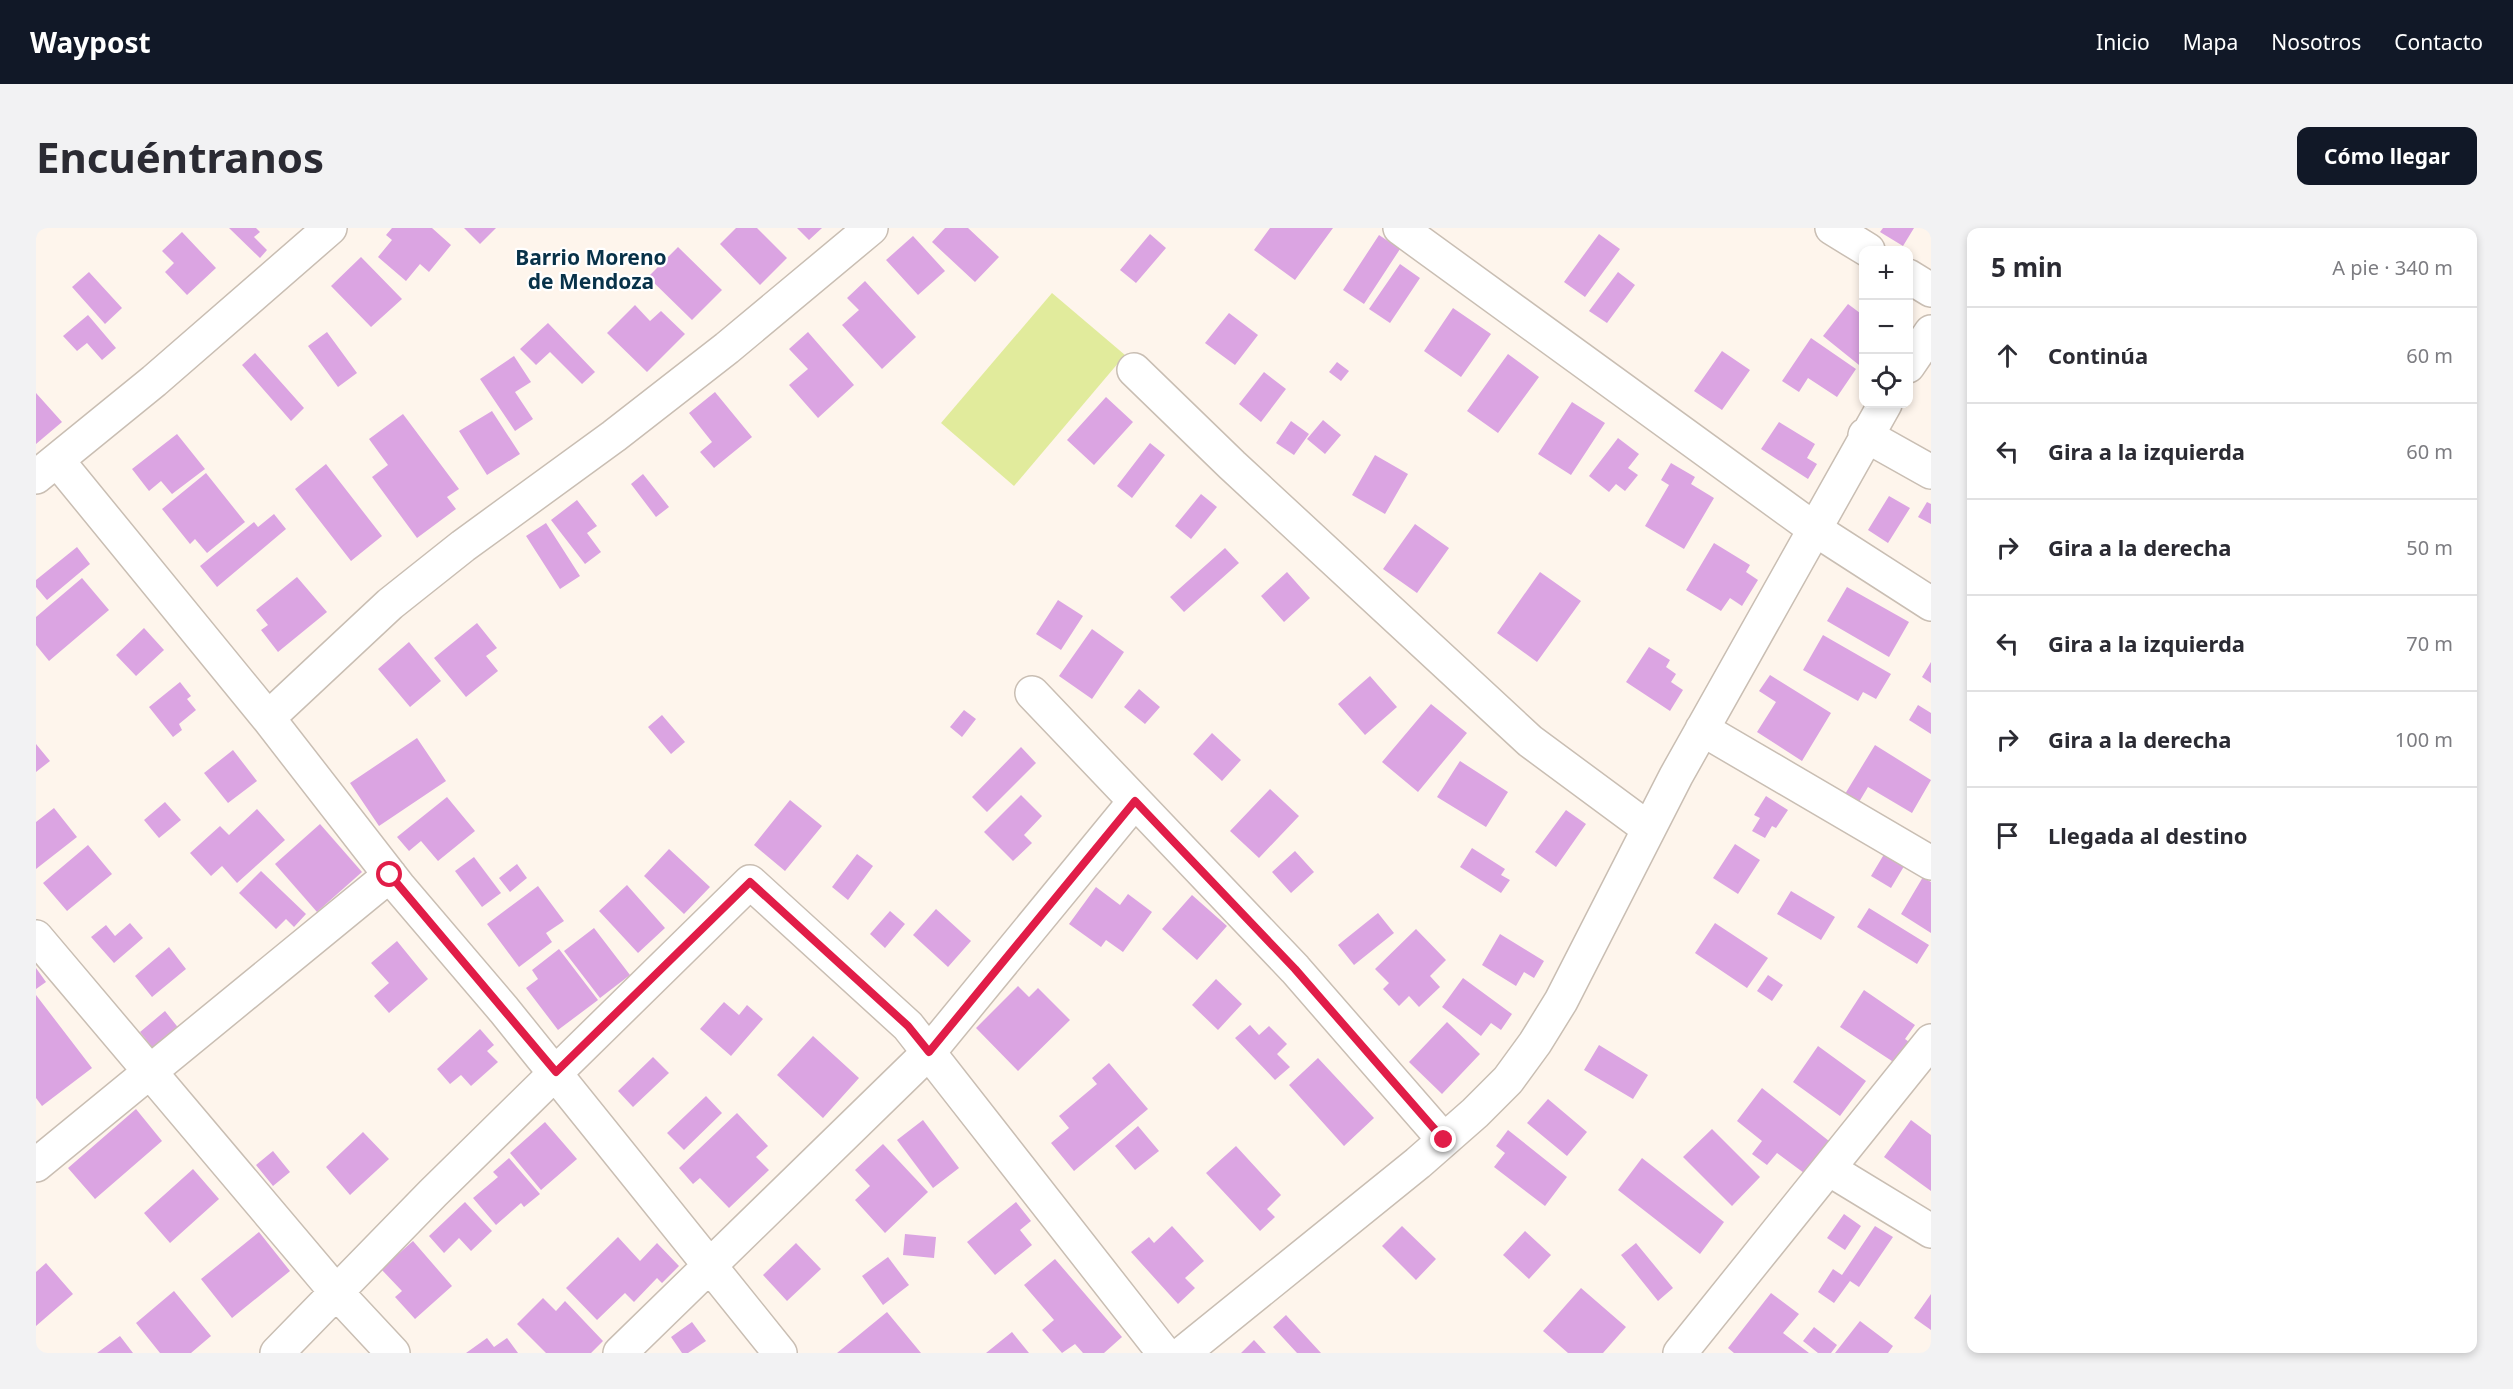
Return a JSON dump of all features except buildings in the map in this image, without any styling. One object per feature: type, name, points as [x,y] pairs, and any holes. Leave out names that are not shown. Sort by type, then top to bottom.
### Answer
[{"type":"street","points":[[330,228],[154,381],[47,468],[268,718],[390,875],[556,1072],[780,1353]]},
{"type":"street","points":[[268,718],[390,604],[463,546],[614,436],[727,348],[871,228]]},
{"type":"street","points":[[1400,228],[1813,528],[1931,604]]},
{"type":"street","points":[[1833,228],[1862,246]]},
{"type":"street","points":[[1913,279],[1931,290]]},
{"type":"street","points":[[1913,359],[1931,332]]},
{"type":"street","points":[[1134,370],[1530,741],[1648,829]]},
{"type":"street","points":[[1183,1353],[1444,1140],[1508,1080],[1535,1043],[1561,1000],[1702,729],[1865,435],[1882,408]]},
{"type":"street","points":[[1865,435],[1931,472]]},
{"type":"street","points":[[1032,693],[1295,969],[1444,1140]]},
{"type":"street","points":[[1702,729],[1931,863]]},
{"type":"street","points":[[620,1353],[929,1052],[1135,801]]},
{"type":"street","points":[[36,1165],[390,875]]},
{"type":"street","points":[[277,1353],[556,1072],[750,882],[908,1026],[1164,1353]]},
{"type":"street","points":[[36,937],[337,1293],[393,1353]]},
{"type":"street","points":[[1685,1352],[1931,1041]]},
{"type":"street","points":[[1830,1168],[1931,1231]]},
{"type":"green space","points":[[1052,293],[1125,355],[1014,486],[941,423]]},
{"type":"district","name":"Barrio Moreno de Mendoza","points":[[591,269]]},
{"type":"route","points":[[390,875],[556,1072],[750,882],[908,1026],[929,1052],[1135,801],[1295,969],[1444,1140]]}]
